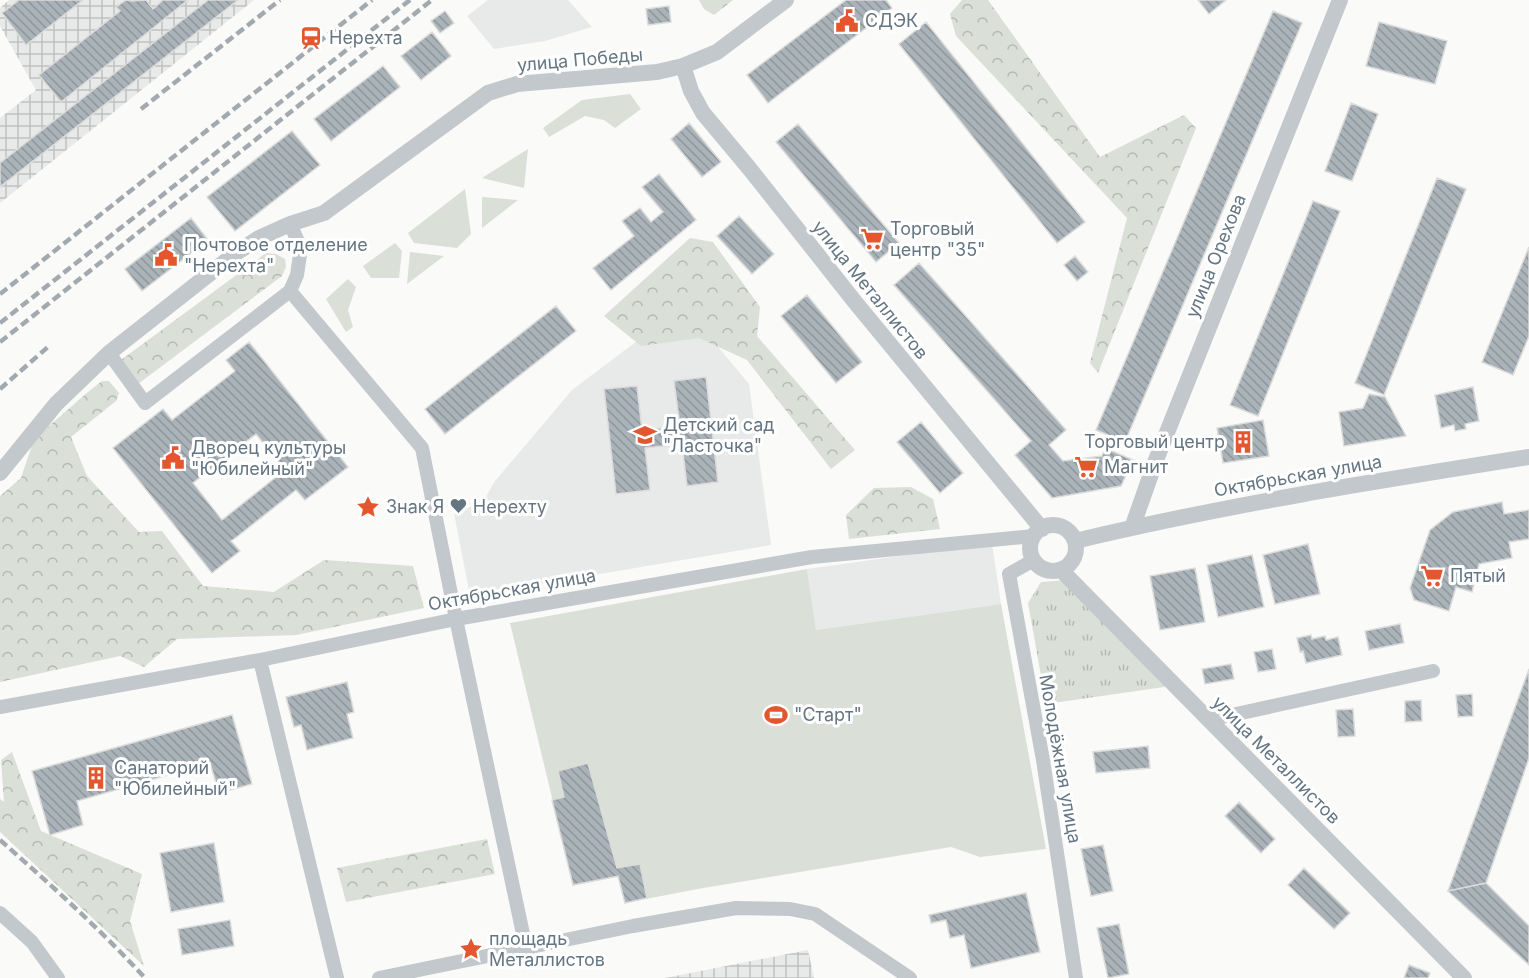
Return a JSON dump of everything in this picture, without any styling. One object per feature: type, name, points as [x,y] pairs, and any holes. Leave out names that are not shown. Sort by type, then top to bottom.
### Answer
[{"type":"street","name":"улица Победы","points":[[0,473],[56,404],[109,353],[236,253],[259,238],[290,224],[324,213],[488,93],[517,84],[657,72],[683,66],[717,52],[786,0]]},
{"type":"street","name":"улица Орехова","points":[[1132,528],[1156,460],[1340,0]]},
{"type":"street","name":"улица Металлистов","points":[[683,66],[691,91],[703,113],[1038,533]]},
{"type":"street","points":[[109,353],[145,403],[290,291],[297,275],[301,248],[290,224]]},
{"type":"street","points":[[290,291],[422,448],[526,948]]},
{"type":"street","name":"Октябрьская улица","points":[[1075,541],[1324,490],[1529,457]]},
{"type":"street","points":[[1048,526],[1062,527],[1072,535],[1075,541],[1076,548],[1072,561],[1061,570],[1046,570],[1034,560],[1031,548],[1038,533],[1048,526]]},
{"type":"street","name":"Октябрьская улица","points":[[0,707],[260,660],[456,619],[812,557],[1038,533]]},
{"type":"street","name":"Молодёжная улица","points":[[1034,560],[1009,574],[1043,760],[1076,978]]},
{"type":"street","name":"улица Металлистов","points":[[1061,570],[1464,978]]},
{"type":"street","points":[[260,660],[337,978]]},
{"type":"street","points":[[1209,720],[1432,671]]},
{"type":"street","points":[[379,978],[633,926],[736,908],[790,909],[815,914],[910,978]]},
{"type":"street","points":[[0,914],[32,942],[58,978]]},
{"type":"shaded area","points":[[9,0],[254,0],[0,203],[0,118],[36,90],[0,26],[0,8]]},
{"type":"shaded area","points":[[488,0],[568,0],[592,27],[545,41],[494,49],[467,16]]},
{"type":"shaded area","name":"Детский сад \"Ласточка\"","points":[[661,323],[716,330],[719,348],[749,384],[771,545],[470,596],[454,513],[483,502],[495,481],[572,390]]},
{"type":"shaded area","points":[[992,543],[1001,604],[816,630],[807,569]]},
{"type":"shaded area","points":[[808,950],[814,978],[665,978]]},
{"type":"green space","points":[[699,0],[733,0],[714,15],[704,9]]},
{"type":"green space","points":[[962,0],[988,0],[1100,157],[1184,115],[1196,128],[1098,373],[1090,363],[1127,218],[956,36],[950,14]]},
{"type":"green space","points":[[630,94],[641,109],[615,128],[604,120],[585,116],[549,137],[543,128],[582,100]]},
{"type":"green space","points":[[528,149],[524,188],[482,178]]},
{"type":"green space","points":[[465,189],[471,234],[457,248],[414,243],[408,233]]},
{"type":"green space","points":[[482,197],[518,200],[482,228]]},
{"type":"green space","points":[[690,238],[713,242],[760,307],[757,336],[855,450],[831,469],[747,360],[699,338],[641,346],[604,316]]},
{"type":"green space","points":[[395,243],[402,251],[399,278],[371,278],[363,266]]},
{"type":"green space","points":[[410,252],[444,256],[407,284]]},
{"type":"green space","points":[[266,253],[276,254],[285,259],[286,267],[282,276],[138,384],[121,360]]},
{"type":"green space","points":[[348,279],[356,287],[348,310],[353,327],[346,332],[326,299]]},
{"type":"green space","points":[[102,381],[109,381],[119,393],[116,401],[71,437],[87,476],[139,532],[162,531],[203,586],[274,592],[324,560],[413,566],[424,608],[296,635],[177,639],[144,667],[120,656],[0,682],[0,496],[21,478],[34,439]]},
{"type":"green space","points":[[911,487],[933,499],[940,529],[849,539],[846,515],[874,488]]},
{"type":"green space","name":"\"Старт\"","points":[[807,569],[816,630],[1001,604],[1046,849],[980,857],[951,847],[625,903],[618,877],[573,885],[510,623]]},
{"type":"green space","points":[[1067,580],[1171,686],[1046,704],[1028,603],[1041,582]]},
{"type":"green space","points":[[12,752],[41,831],[142,874],[130,921],[144,966],[0,832],[0,799],[4,802],[1,760]]},
{"type":"green space","points":[[487,839],[495,874],[346,902],[337,868]]},
{"type":"building","points":[[19,0],[83,0],[26,45],[2,13]]},
{"type":"building","points":[[126,0],[146,0],[153,9],[163,0],[188,0],[61,102],[39,75],[120,11],[116,7]]},
{"type":"building","points":[[208,0],[238,0],[0,187],[0,163]]},
{"type":"building","points":[[846,0],[886,0],[892,8],[768,103],[747,75]]},
{"type":"building","points":[[1198,0],[1226,0],[1209,14]]},
{"type":"building","points":[[669,6],[671,22],[648,25],[646,9]]},
{"type":"building","points":[[445,11],[454,23],[440,33],[431,21]]},
{"type":"building","points":[[1273,11],[1302,23],[1125,442],[1096,430]]},
{"type":"building","points":[[926,22],[1085,222],[1057,243],[899,44]]},
{"type":"building","points":[[1379,22],[1447,41],[1435,84],[1366,66]]},
{"type":"building","points":[[432,32],[451,56],[421,80],[401,56]]},
{"type":"building","name":"Нерехта","points":[[383,66],[400,87],[331,141],[314,119]]},
{"type":"building","points":[[1351,103],[1378,114],[1352,181],[1325,171]]},
{"type":"building","points":[[689,123],[721,162],[702,177],[671,139]]},
{"type":"building","points":[[798,124],[899,243],[876,262],[776,142]]},
{"type":"building","points":[[292,131],[320,165],[235,231],[207,197]]},
{"type":"building","points":[[659,174],[696,220],[611,290],[593,268],[634,236],[622,221],[640,208],[651,222],[663,212],[642,187]]},
{"type":"building","points":[[1437,178],[1466,189],[1384,395],[1355,383]]},
{"type":"building","points":[[1313,201],[1340,211],[1258,416],[1230,405]]},
{"type":"building","points":[[739,216],[774,254],[752,274],[717,236]]},
{"type":"building","name":"Почтовое отделение \"Нерехта\"","points":[[191,218],[208,240],[142,291],[125,269]]},
{"type":"building","points":[[1529,247],[1529,336],[1513,375],[1482,362]]},
{"type":"building","points":[[1075,256],[1088,272],[1077,281],[1064,265]]},
{"type":"building","points":[[919,263],[1066,430],[1049,445],[1063,461],[1102,456],[1105,448],[1133,460],[1121,486],[1052,498],[1015,455],[1031,441],[894,285]]},
{"type":"building","points":[[807,295],[862,362],[836,383],[781,316]]},
{"type":"building","points":[[556,306],[576,331],[445,434],[425,409]]},
{"type":"building","name":"Дворец культуры \"Юбилейный\"","points":[[249,342],[348,467],[305,500],[296,490],[231,541],[240,551],[212,573],[113,448],[163,409],[172,420],[235,371],[226,360]],"holes":[[[256,434],[285,470],[222,520],[193,483]]]},
{"type":"building","points":[[706,377],[718,482],[687,486],[682,444],[645,448],[650,490],[616,494],[604,389],[637,386],[642,430],[680,426],[674,381]]},
{"type":"building","points":[[1473,387],[1479,421],[1465,424],[1466,429],[1455,431],[1454,425],[1441,428],[1435,395]]},
{"type":"building","points":[[1369,394],[1385,397],[1406,436],[1344,446],[1339,412],[1363,408]]},
{"type":"building","name":"Торговый центр","points":[[1263,420],[1269,456],[1223,463],[1217,428]]},
{"type":"building","points":[[921,422],[963,473],[940,493],[897,442]]},
{"type":"building","points":[[1502,502],[1504,514],[1529,510],[1529,539],[1509,542],[1512,558],[1479,564],[1472,592],[1456,587],[1449,611],[1414,600],[1410,588],[1430,530],[1453,512]]},
{"type":"building","points":[[1308,544],[1320,594],[1275,604],[1263,555]]},
{"type":"building","points":[[1252,555],[1264,607],[1218,617],[1207,565]]},
{"type":"building","points":[[1195,568],[1205,622],[1160,630],[1150,576]]},
{"type":"building","points":[[1400,624],[1404,643],[1369,650],[1365,631]]},
{"type":"building","points":[[1311,635],[1312,639],[1325,636],[1326,640],[1338,637],[1342,655],[1306,663],[1303,651],[1300,652],[1297,638]]},
{"type":"building","points":[[1272,649],[1276,669],[1258,672],[1254,652]]},
{"type":"building","points":[[1231,664],[1234,679],[1205,684],[1202,669]]},
{"type":"building","points":[[1529,669],[1529,758],[1486,883],[1448,891]]},
{"type":"building","points":[[347,682],[354,712],[347,714],[353,738],[307,750],[301,725],[294,727],[286,697]]},
{"type":"building","points":[[1472,694],[1473,716],[1458,717],[1456,695]]},
{"type":"building","points":[[1421,700],[1422,721],[1405,722],[1405,701]]},
{"type":"building","points":[[1353,709],[1355,736],[1338,737],[1336,710]]},
{"type":"building","name":"Санаторий \"Юбилейный\"","points":[[232,715],[252,784],[219,793],[210,763],[77,801],[83,825],[50,835],[32,771]]},
{"type":"building","points":[[1148,746],[1150,768],[1096,773],[1093,752]]},
{"type":"building","points":[[588,763],[617,868],[640,864],[647,898],[625,903],[618,876],[573,885],[552,800],[564,797],[558,771]]},
{"type":"building","points":[[1239,802],[1275,839],[1261,853],[1225,816]]},
{"type":"building","points":[[214,843],[224,902],[171,912],[160,853]]},
{"type":"building","points":[[1103,845],[1113,891],[1091,896],[1081,849]]},
{"type":"building","points":[[1304,868],[1350,913],[1334,929],[1288,885]]},
{"type":"building","points":[[1486,883],[1529,926],[1529,965],[1448,891]]},
{"type":"building","points":[[1026,893],[1040,952],[971,968],[964,935],[950,938],[946,920],[931,923],[929,915]]},
{"type":"building","points":[[230,920],[234,946],[182,955],[178,929]]},
{"type":"building","points":[[1119,924],[1129,974],[1108,978],[1097,928]]},
{"type":"building","points":[[1409,965],[1430,973],[1428,978],[1404,978]]},
{"type":"railway","points":[[141,109],[280,0]]},
{"type":"railway","points":[[0,294],[372,0]]},
{"type":"railway","points":[[0,323],[410,0]]},
{"type":"railway","points":[[0,342],[432,0]]},
{"type":"railway","points":[[0,389],[49,346]]},
{"type":"railway","points":[[0,840],[74,907],[145,978]]},
{"type":"place","name":"СДЭК","points":[[847,21]]},
{"type":"place","name":"Нерехта","points":[[311,38]]},
{"type":"place","name":"Торговый центр \"35\"","points":[[872,239]]},
{"type":"place","name":"Почтовое отделение \"Нерехта\"","points":[[166,255]]},
{"type":"place","name":"Детский сад \"Ласточка\"","points":[[645,435]]},
{"type":"place","name":"Торговый центр","points":[[1243,442]]},
{"type":"place","name":"Дворец культуры \"Юбилейный\"","points":[[173,458]]},
{"type":"place","name":"Магнит","points":[[1086,467]]},
{"type":"place","name":"Знак Я ❤ Нерехту","points":[[368,507]]},
{"type":"place","name":"Пятый","points":[[1432,576]]},
{"type":"place","name":"\"Старт\"","points":[[776,715]]},
{"type":"place","name":"Санаторий \"Юбилейный\"","points":[[96,778]]},
{"type":"place","name":"площадь Металлистов","points":[[471,949]]}]
